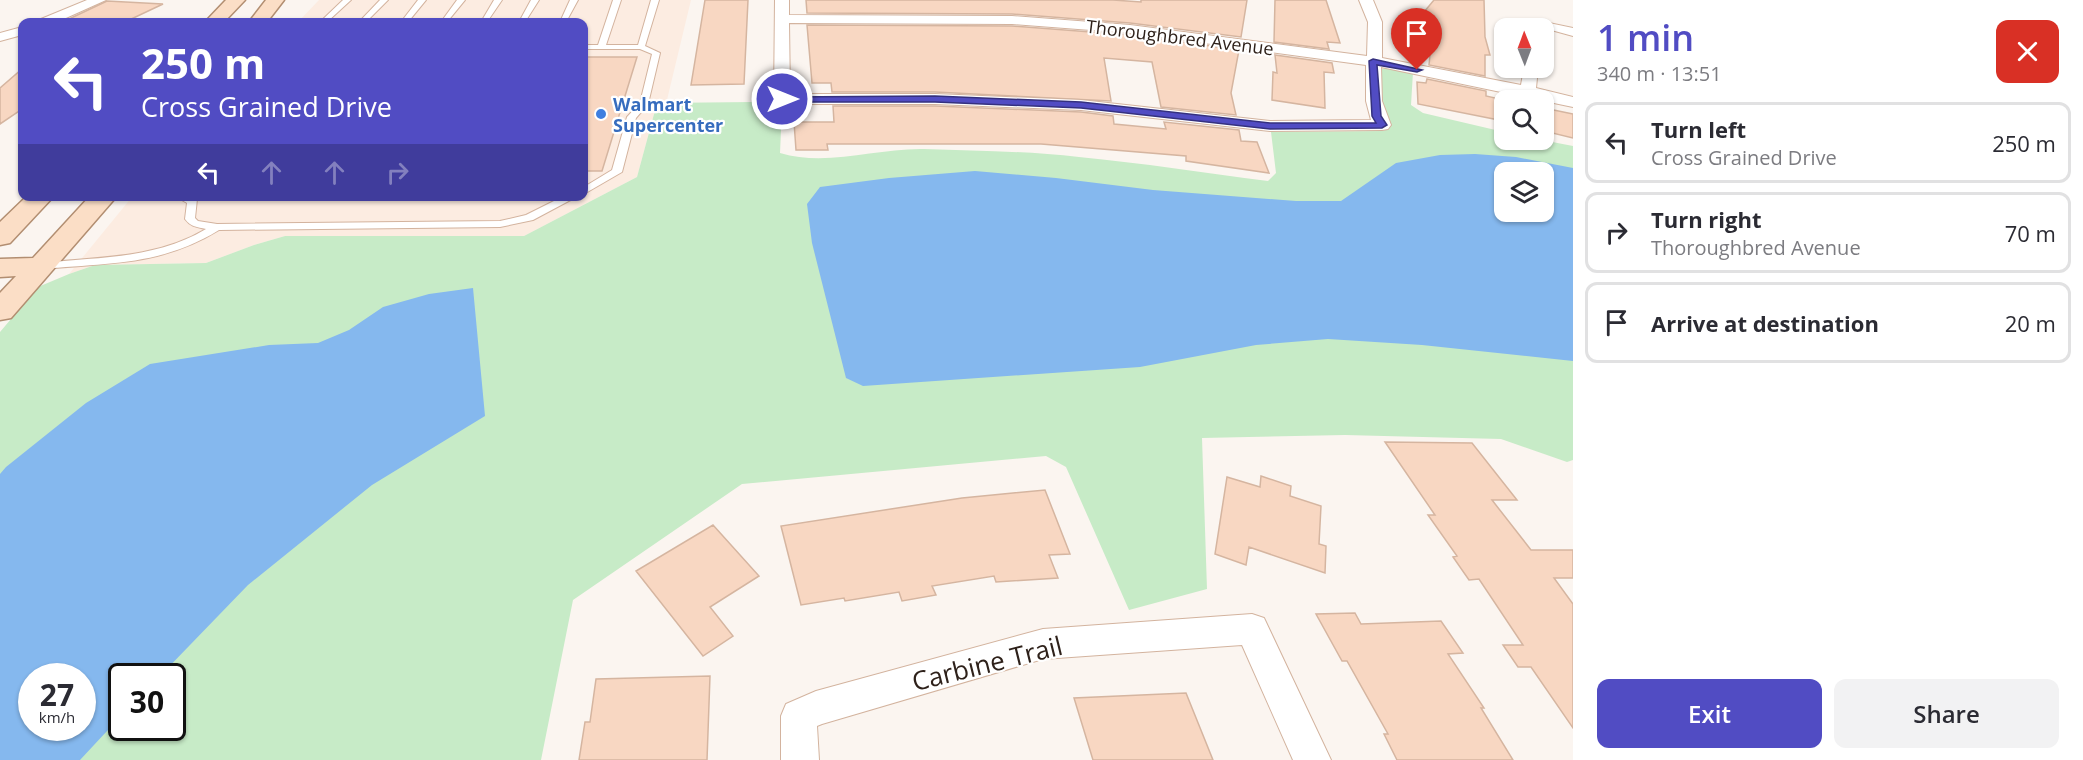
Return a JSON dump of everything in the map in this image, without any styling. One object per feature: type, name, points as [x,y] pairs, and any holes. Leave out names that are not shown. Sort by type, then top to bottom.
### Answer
[{"type":"main road","points":[[218,18],[236,0]]},
{"type":"main road","points":[[261,18],[275,0]]},
{"type":"main road","points":[[0,237],[37,201]]},
{"type":"main road","points":[[0,311],[100,201]]},
{"type":"main road","points":[[0,268],[41,266]]},
{"type":"street","points":[[56,18],[99,0]]},
{"type":"street","points":[[782,0],[782,99],[935,99],[1081,105],[1270,126],[1382,125],[1377,116],[1373,61],[1375,20],[1366,0]]},
{"type":"street","name":"Thoroughbred Avenue","points":[[782,19],[1012,20],[1130,29],[1373,61],[1523,90]]},
{"type":"street","points":[[1554,29],[1573,32]]},
{"type":"street","points":[[0,37],[18,32]]},
{"type":"street","name":"Thoroughbred Avenue","points":[[1554,97],[1573,102]]},
{"type":"street","name":"Carbine Trail","points":[[800,760],[799,716],[816,708],[1043,644],[1252,630],[1312,760]]},
{"type":"lane","points":[[327,18],[347,0]]},
{"type":"lane","points":[[366,18],[384,0]]},
{"type":"lane","points":[[407,18],[422,0]]},
{"type":"lane","points":[[447,18],[461,0]]},
{"type":"lane","points":[[487,18],[498,0]]},
{"type":"lane","points":[[524,18],[535,0]]},
{"type":"lane","points":[[565,18],[574,0]]},
{"type":"lane","points":[[601,47],[617,0]]},
{"type":"lane","points":[[642,47],[655,0]]},
{"type":"lane","points":[[588,47],[642,47],[656,52],[644,104],[632,117],[617,172],[588,189]]},
{"type":"lane","points":[[193,201],[190,219],[195,224],[217,227],[500,224],[529,218],[563,201]]},
{"type":"lane","points":[[41,266],[165,251],[192,241],[217,227]]},
{"type":"shaded area","points":[[319,0],[691,0],[666,104],[657,103],[637,177],[524,236],[285,236],[206,263],[95,265],[69,274],[129,201],[588,201],[588,18],[302,18]]},
{"type":"green space","points":[[1382,69],[1413,72],[1411,105],[1423,113],[1494,130],[1494,150],[1554,150],[1554,142],[1573,146],[1573,460],[1567,462],[1501,439],[1345,435],[1202,438],[1207,589],[1129,610],[1066,467],[1046,456],[742,484],[573,600],[541,760],[0,760],[0,332],[38,287],[95,265],[206,263],[285,236],[524,236],[637,177],[657,103],[753,102],[782,107],[780,153],[798,157],[834,158],[906,149],[1021,152],[1126,162],[1268,181],[1276,173],[1271,132],[1382,131],[1389,129],[1381,108]]},
{"type":"water","points":[[1475,154],[1516,157],[1542,162],[1494,162],[1494,222],[1554,222],[1554,164],[1573,168],[1573,361],[1422,345],[1328,339],[1256,345],[1140,367],[863,386],[846,378],[812,243],[807,204],[820,187],[889,178],[975,171],[1153,190],[1296,201],[1341,201],[1396,163],[1440,155]]},
{"type":"water","points":[[473,288],[485,416],[372,485],[248,585],[173,663],[108,663],[108,730],[80,760],[0,760],[0,474],[86,403],[150,364],[269,345],[318,343],[349,330],[383,307],[429,294]]},
{"type":"building","points":[[705,0],[748,0],[744,84],[691,85]]},
{"type":"building","points":[[806,0],[1113,0],[1141,2],[1141,0],[1247,0],[1241,37],[1130,23],[1012,14],[807,13]]},
{"type":"building","points":[[1275,0],[1326,0],[1340,43],[1327,42],[1329,49],[1274,42]]},
{"type":"building","points":[[1434,0],[1484,0],[1485,37],[1490,55],[1485,55],[1485,76],[1429,65],[1430,55],[1424,12]]},
{"type":"building","points":[[107,1],[163,4],[133,18],[71,18]]},
{"type":"building","points":[[807,25],[1012,26],[1130,35],[1239,50],[1231,93],[1236,115],[1161,107],[1152,62],[1104,58],[1111,101],[935,92],[832,92],[831,83],[812,83]]},
{"type":"building","points":[[1275,55],[1332,63],[1334,73],[1324,72],[1325,108],[1272,100],[1273,72],[1277,73]]},
{"type":"building","name":"Walmart Supercenter","points":[[588,57],[637,57],[602,171],[588,171]]},
{"type":"building","points":[[18,72],[18,112],[0,124],[0,88]]},
{"type":"building","points":[[1427,79],[1486,91],[1486,96],[1494,98],[1494,119],[1418,104],[1417,82],[1426,83]]},
{"type":"building","points":[[833,106],[935,106],[1081,112],[1113,116],[1114,124],[1166,129],[1164,122],[1239,130],[1241,141],[1257,142],[1269,173],[1186,161],[1186,156],[1041,144],[827,144],[828,150],[796,150],[794,122],[834,122]]},
{"type":"building","points":[[1554,110],[1573,114],[1573,138],[1554,133]]},
{"type":"building","points":[[1385,442],[1472,443],[1517,500],[1492,500],[1531,550],[1573,550],[1573,578],[1554,578],[1573,604],[1573,728],[1531,667],[1518,667],[1503,645],[1523,645],[1479,579],[1469,580],[1453,557],[1457,556],[1428,515],[1435,515]]},
{"type":"building","points":[[1261,476],[1291,486],[1290,496],[1321,506],[1319,544],[1326,546],[1325,573],[1249,547],[1246,565],[1215,554],[1227,477],[1260,487]]},
{"type":"building","points":[[1045,490],[1070,554],[1049,555],[1058,578],[996,582],[994,576],[932,586],[936,595],[902,601],[899,592],[845,601],[844,598],[801,605],[781,526],[962,498]]},
{"type":"building","points":[[713,525],[759,576],[710,607],[733,636],[703,656],[636,571]]},
{"type":"building","points":[[1355,613],[1361,624],[1441,621],[1463,653],[1448,654],[1484,708],[1481,708],[1513,760],[1397,760],[1384,734],[1388,734],[1347,661],[1342,661],[1316,614]]},
{"type":"building","points":[[710,676],[707,760],[579,760],[585,722],[590,722],[596,679]]},
{"type":"building","points":[[1186,693],[1213,760],[1093,760],[1074,698]]},
{"type":"place","name":"Walmart Supercenter","points":[[601,114]]},
{"type":"route","points":[[782,99],[935,99],[1081,105],[1270,126],[1382,125],[1377,116],[1373,61],[1417,70]]}]
